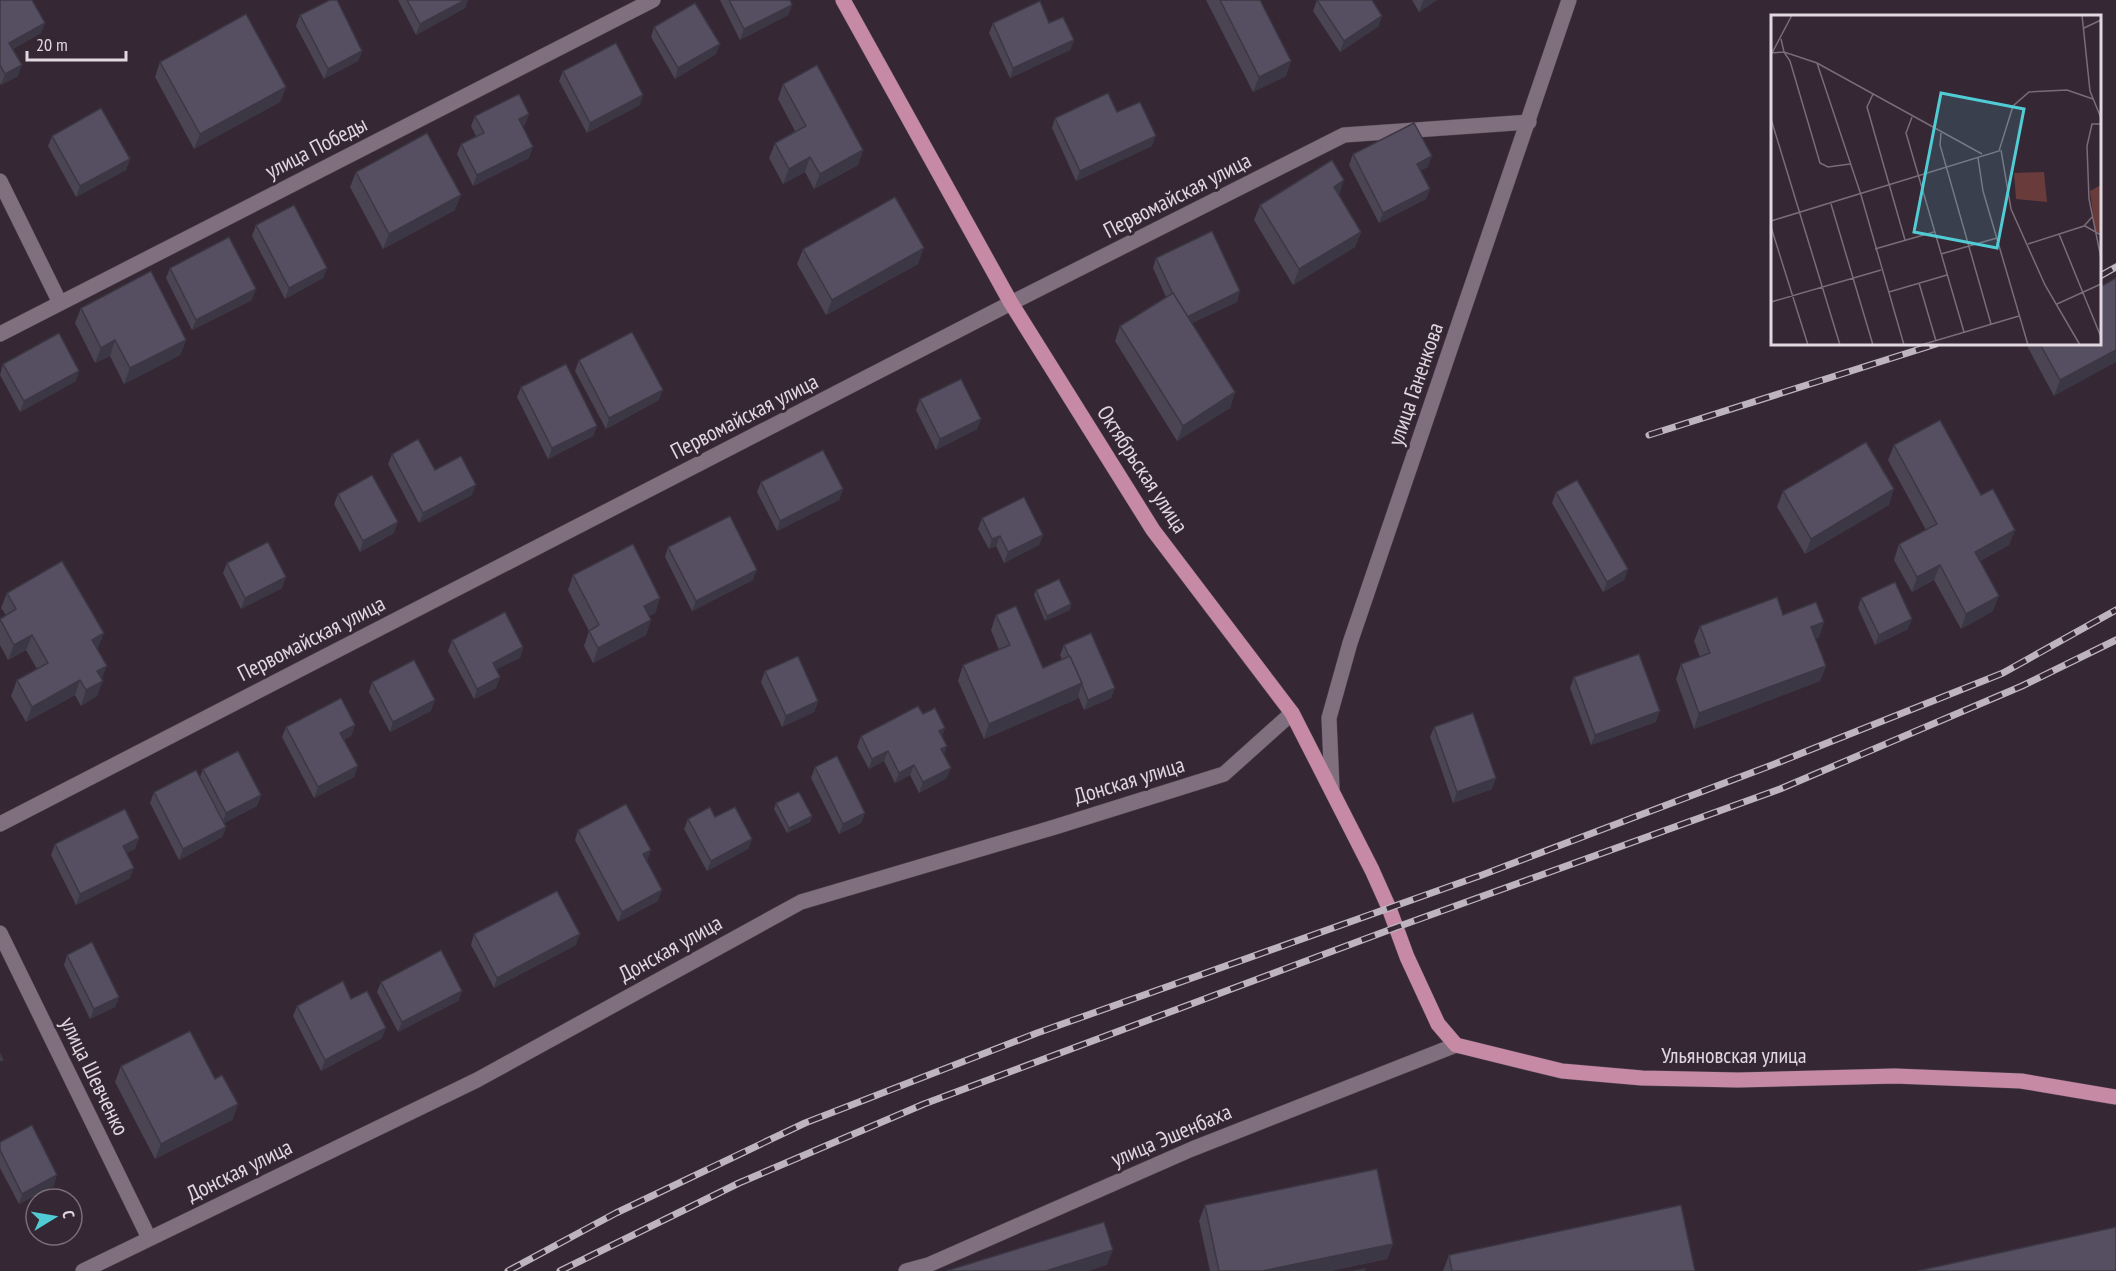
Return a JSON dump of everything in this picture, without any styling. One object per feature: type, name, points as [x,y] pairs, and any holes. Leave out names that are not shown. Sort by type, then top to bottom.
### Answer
[{"type":"main road","name":"Октябрьская улица","points":[[843,0],[1011,303],[1153,530],[1292,713],[1332,788],[1389,908],[1407,957],[1438,1024],[1456,1045]]},
{"type":"main road","name":"Ульяновская улица","points":[[1456,1045],[1562,1071],[1631,1077],[1738,1080],[1906,1076],[2021,1081],[2116,1097]]},
{"type":"street","name":"улица Победы","points":[[0,334],[653,0]]},
{"type":"street","name":"улица Ганенкова","points":[[1332,788],[1329,718],[1350,643],[1569,0]]},
{"type":"street","name":"Первомайская улица","points":[[0,824],[1011,303],[1344,135],[1529,123]]},
{"type":"street","points":[[0,181],[60,303]]},
{"type":"street","name":"Донская улица","points":[[83,1271],[477,1080],[801,902],[1224,774],[1292,713]]},
{"type":"street","name":"улица Шевченко","points":[[0,933],[149,1238]]},
{"type":"street","name":"улица Эшенбаха","points":[[906,1271],[927,1265],[1192,1149],[1456,1045]]},
{"type":"building","points":[[0,0],[32,0],[45,23],[9,43],[22,65],[5,74],[0,65]]},
{"type":"building","points":[[330,0],[337,0],[362,51],[328,69],[300,15]]},
{"type":"building","points":[[407,0],[465,0],[420,24]]},
{"type":"building","points":[[729,0],[790,0],[792,5],[744,29]]},
{"type":"building","points":[[1220,0],[1260,0],[1291,61],[1259,77]]},
{"type":"building","points":[[1317,0],[1372,0],[1382,16],[1344,41]]},
{"type":"building","points":[[1040,1],[1049,23],[1063,17],[1074,40],[1013,68],[993,23]]},
{"type":"building","points":[[695,3],[720,44],[678,68],[654,27]]},
{"type":"building","points":[[246,14],[286,87],[200,134],[160,62]]},
{"type":"building","points":[[616,43],[643,95],[590,123],[563,71]]},
{"type":"building","points":[[817,65],[863,150],[820,174],[810,157],[789,169],[775,143],[806,126],[783,84]]},
{"type":"building","points":[[1108,93],[1117,112],[1140,102],[1156,136],[1080,171],[1055,118]]},
{"type":"building","points":[[519,94],[529,114],[519,119],[533,147],[477,175],[461,144],[484,133],[475,116]]},
{"type":"building","points":[[101,108],[130,159],[80,186],[52,136]]},
{"type":"building","points":[[1414,123],[1432,156],[1417,164],[1430,189],[1383,213],[1353,154]]},
{"type":"building","points":[[427,133],[461,195],[389,234],[356,172]]},
{"type":"building","points":[[1332,160],[1344,180],[1334,187],[1361,232],[1299,269],[1260,205]]},
{"type":"building","points":[[895,197],[924,248],[832,300],[803,249]]},
{"type":"building","points":[[294,205],[327,268],[289,288],[256,225]]},
{"type":"building","points":[[1212,231],[1240,291],[1187,317],[1156,258]]},
{"type":"building","points":[[229,237],[256,289],[196,320],[170,268]]},
{"type":"building","points":[[151,271],[186,340],[130,368],[115,340],[101,348],[81,308]]},
{"type":"building","points":[[2116,278],[2116,350],[2060,380],[2041,345],[2101,345],[2101,286]]},
{"type":"building","points":[[1173,293],[1235,392],[1183,426],[1120,326]]},
{"type":"building","points":[[632,332],[663,390],[609,418],[579,360]]},
{"type":"building","points":[[59,333],[79,371],[24,401],[3,364]]},
{"type":"building","points":[[566,364],[597,426],[552,448],[521,387]]},
{"type":"building","points":[[961,379],[981,419],[940,439],[920,399]]},
{"type":"building","points":[[1940,420],[1981,495],[1993,489],[2015,530],[1975,552],[1999,596],[1966,614],[1940,565],[1917,577],[1899,544],[1937,524],[1894,445]]},
{"type":"building","points":[[418,439],[435,470],[461,456],[476,485],[423,513],[392,454]]},
{"type":"building","points":[[1866,442],[1894,489],[1811,539],[1783,491]]},
{"type":"building","points":[[823,450],[843,489],[780,521],[761,482]]},
{"type":"building","points":[[372,475],[398,522],[363,541],[338,494]]},
{"type":"building","points":[[1577,480],[1628,569],[1607,582],[1556,492]]},
{"type":"building","points":[[1024,497],[1043,535],[1008,552],[1000,536],[992,539],[982,518]]},
{"type":"building","points":[[730,516],[757,570],[696,601],[668,547]]},
{"type":"building","points":[[268,542],[286,577],[245,598],[227,563]]},
{"type":"building","points":[[633,544],[660,598],[644,606],[651,620],[598,648],[589,631],[599,625],[573,575]]},
{"type":"building","points":[[62,561],[104,633],[92,640],[107,666],[97,671],[103,681],[86,690],[80,680],[32,707],[17,680],[48,663],[32,635],[14,645],[0,619],[16,609],[7,593]]},
{"type":"building","points":[[1059,579],[1071,604],[1047,616],[1036,590]]},
{"type":"building","points":[[1895,582],[1912,619],[1879,635],[1861,598]]},
{"type":"building","points":[[1777,597],[1783,615],[1816,602],[1824,622],[1811,627],[1826,666],[1699,713],[1681,664],[1710,653],[1700,626]]},
{"type":"building","points":[[1016,606],[1043,668],[1070,656],[1082,683],[989,724],[963,665],[1010,645],[996,615]]},
{"type":"building","points":[[505,612],[523,647],[493,663],[500,677],[477,689],[452,640]]},
{"type":"building","points":[[1091,633],[1115,688],[1088,700],[1064,645]]},
{"type":"building","points":[[1639,654],[1660,711],[1595,735],[1574,677]]},
{"type":"building","points":[[798,656],[818,701],[786,716],[765,671]]},
{"type":"building","points":[[414,660],[435,700],[393,722],[372,682]]},
{"type":"building","points":[[341,698],[355,725],[340,733],[358,766],[318,787],[286,727]]},
{"type":"building","points":[[918,706],[923,714],[935,708],[945,728],[939,731],[947,746],[941,749],[951,768],[923,782],[914,765],[899,773],[888,751],[872,759],[861,736]]},
{"type":"building","points":[[1473,713],[1496,778],[1457,792],[1434,727]]},
{"type":"building","points":[[238,751],[261,795],[226,813],[203,769]]},
{"type":"building","points":[[837,756],[865,813],[843,824],[815,767]]},
{"type":"building","points":[[196,770],[226,827],[183,849],[154,792]]},
{"type":"building","points":[[799,792],[812,816],[789,828],[776,803]]},
{"type":"building","points":[[626,804],[651,850],[643,854],[662,890],[622,912],[578,830]]},
{"type":"building","points":[[710,807],[715,817],[735,807],[752,839],[711,861],[688,819]]},
{"type":"building","points":[[125,809],[139,838],[123,846],[134,868],[80,894],[55,844]]},
{"type":"building","points":[[557,891],[580,934],[497,978],[474,934]]},
{"type":"building","points":[[92,942],[119,997],[94,1009],[67,955]]},
{"type":"building","points":[[441,950],[462,991],[402,1022],[381,982]]},
{"type":"building","points":[[343,981],[351,999],[367,991],[386,1028],[325,1060],[297,1006]]},
{"type":"building","points":[[190,1031],[215,1079],[222,1075],[238,1104],[161,1144],[121,1066]]},
{"type":"building","points":[[32,1125],[57,1175],[35,1187],[24,1187],[22,1194],[0,1150],[0,1142]]},
{"type":"building","points":[[1377,1169],[1393,1244],[1262,1271],[1219,1271],[1205,1205]]},
{"type":"building","points":[[1681,1205],[1695,1271],[1452,1271],[1449,1255]]},
{"type":"building","points":[[1104,1222],[1113,1250],[1046,1271],[946,1271]]},
{"type":"building","points":[[2116,1227],[2116,1271],[1917,1271]]},
{"type":"railway","points":[[2101,275],[2116,267]]},
{"type":"railway","points":[[1649,435],[1933,345]]},
{"type":"railway","points":[[508,1271],[616,1213],[805,1123],[1037,1033],[1482,875],[1772,765],[2003,673],[2116,610]]},
{"type":"railway","points":[[560,1271],[739,1183],[924,1104],[1397,927],[1780,789],[2022,686],[2116,640]]}]
